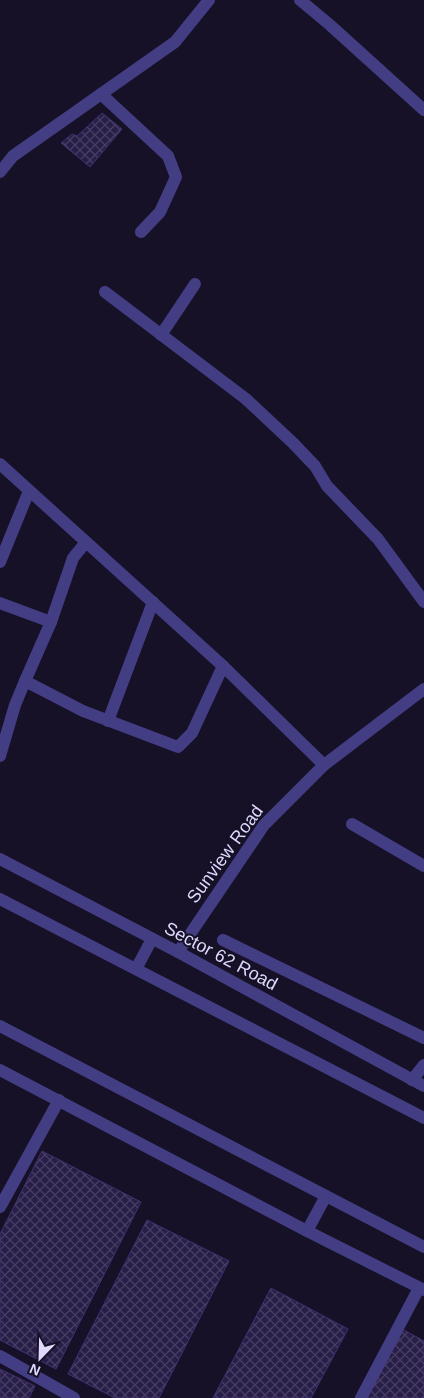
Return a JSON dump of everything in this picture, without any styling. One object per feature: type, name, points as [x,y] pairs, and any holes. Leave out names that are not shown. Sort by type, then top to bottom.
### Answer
[{"type":"street","points":[[0,172],[13,156],[175,42],[209,0]]},
{"type":"street","points":[[300,0],[424,110]]},
{"type":"street","points":[[101,94],[168,156],[176,177],[160,212],[141,232]]},
{"type":"street","points":[[161,335],[195,284]]},
{"type":"street","points":[[106,292],[246,400],[305,455],[315,466],[327,486],[378,539],[424,602]]},
{"type":"street","points":[[0,464],[224,666],[324,765]]},
{"type":"street","points":[[0,562],[29,491]]},
{"type":"street","points":[[1,747],[15,705],[51,622],[72,558],[86,542]]},
{"type":"street","points":[[108,721],[153,602]]},
{"type":"street","points":[[0,603],[51,622]]},
{"type":"street","points":[[25,681],[83,712],[178,747],[192,733],[224,666]]},
{"type":"street","name":"Sunview Road","points":[[178,952],[264,826],[324,765],[424,689]]},
{"type":"street","points":[[352,824],[424,866]]},
{"type":"street","name":"Sector 62 Road","points":[[0,859],[178,952],[418,1083]]},
{"type":"street","points":[[0,899],[424,1118]]},
{"type":"street","points":[[136,970],[152,939]]},
{"type":"street","points":[[222,940],[424,1038]]},
{"type":"street","points":[[0,1026],[424,1247]]},
{"type":"street","points":[[418,1083],[424,1065]]},
{"type":"street","points":[[0,1070],[422,1289],[361,1398]]},
{"type":"street","points":[[0,1207],[59,1100]]},
{"type":"street","points":[[307,1231],[326,1196]]},
{"type":"street","points":[[0,1356],[74,1398]]},
{"type":"building","points":[[102,113],[122,129],[90,167],[61,143],[72,134],[77,136]]},
{"type":"building","points":[[42,1151],[141,1202],[56,1369],[0,1340],[0,1234]]},
{"type":"building","points":[[147,1220],[229,1261],[159,1398],[115,1398],[68,1374]]},
{"type":"building","points":[[271,1288],[348,1329],[311,1398],[213,1398]]},
{"type":"building","points":[[402,1329],[424,1341],[424,1398],[367,1398]]},
{"type":"building","points":[[0,1369],[35,1386],[29,1398],[0,1398]]}]
